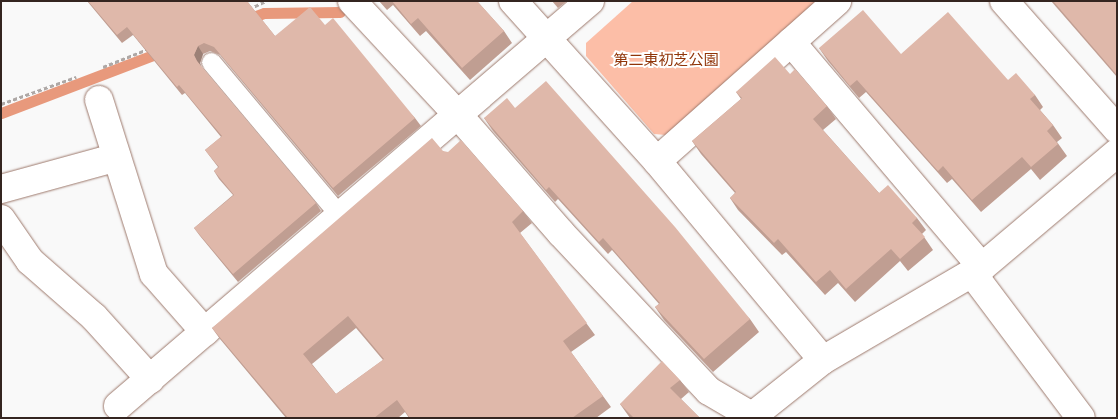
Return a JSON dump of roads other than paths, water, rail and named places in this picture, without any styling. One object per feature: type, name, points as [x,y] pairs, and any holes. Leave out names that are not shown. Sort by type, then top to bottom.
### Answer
[{"type":"street","points":[[352,1],[458,115],[561,233],[709,391],[750,416],[823,360],[977,270],[1117,153]]},
{"type":"street","points":[[513,1],[657,160],[823,360]]},
{"type":"street","points":[[118,406],[590,1]]},
{"type":"street","points":[[657,160],[837,1]]},
{"type":"street","points":[[1004,1],[1117,129]]},
{"type":"street","points":[[791,42],[977,270],[1072,414]]},
{"type":"street","points":[[99,100],[154,274],[205,332]]},
{"type":"street","points":[[1,189],[117,157]]},
{"type":"street","points":[[1,219],[30,261],[94,317],[150,379]]},
{"type":"lane","points":[[211,62],[340,216]]},
{"type":"waterway","points":[[243,21],[264,13],[340,12]]},
{"type":"waterway","points":[[1,113],[163,51]]},
{"type":"park label","name":"第二東初芝公園","points":[[666,60]]}]
